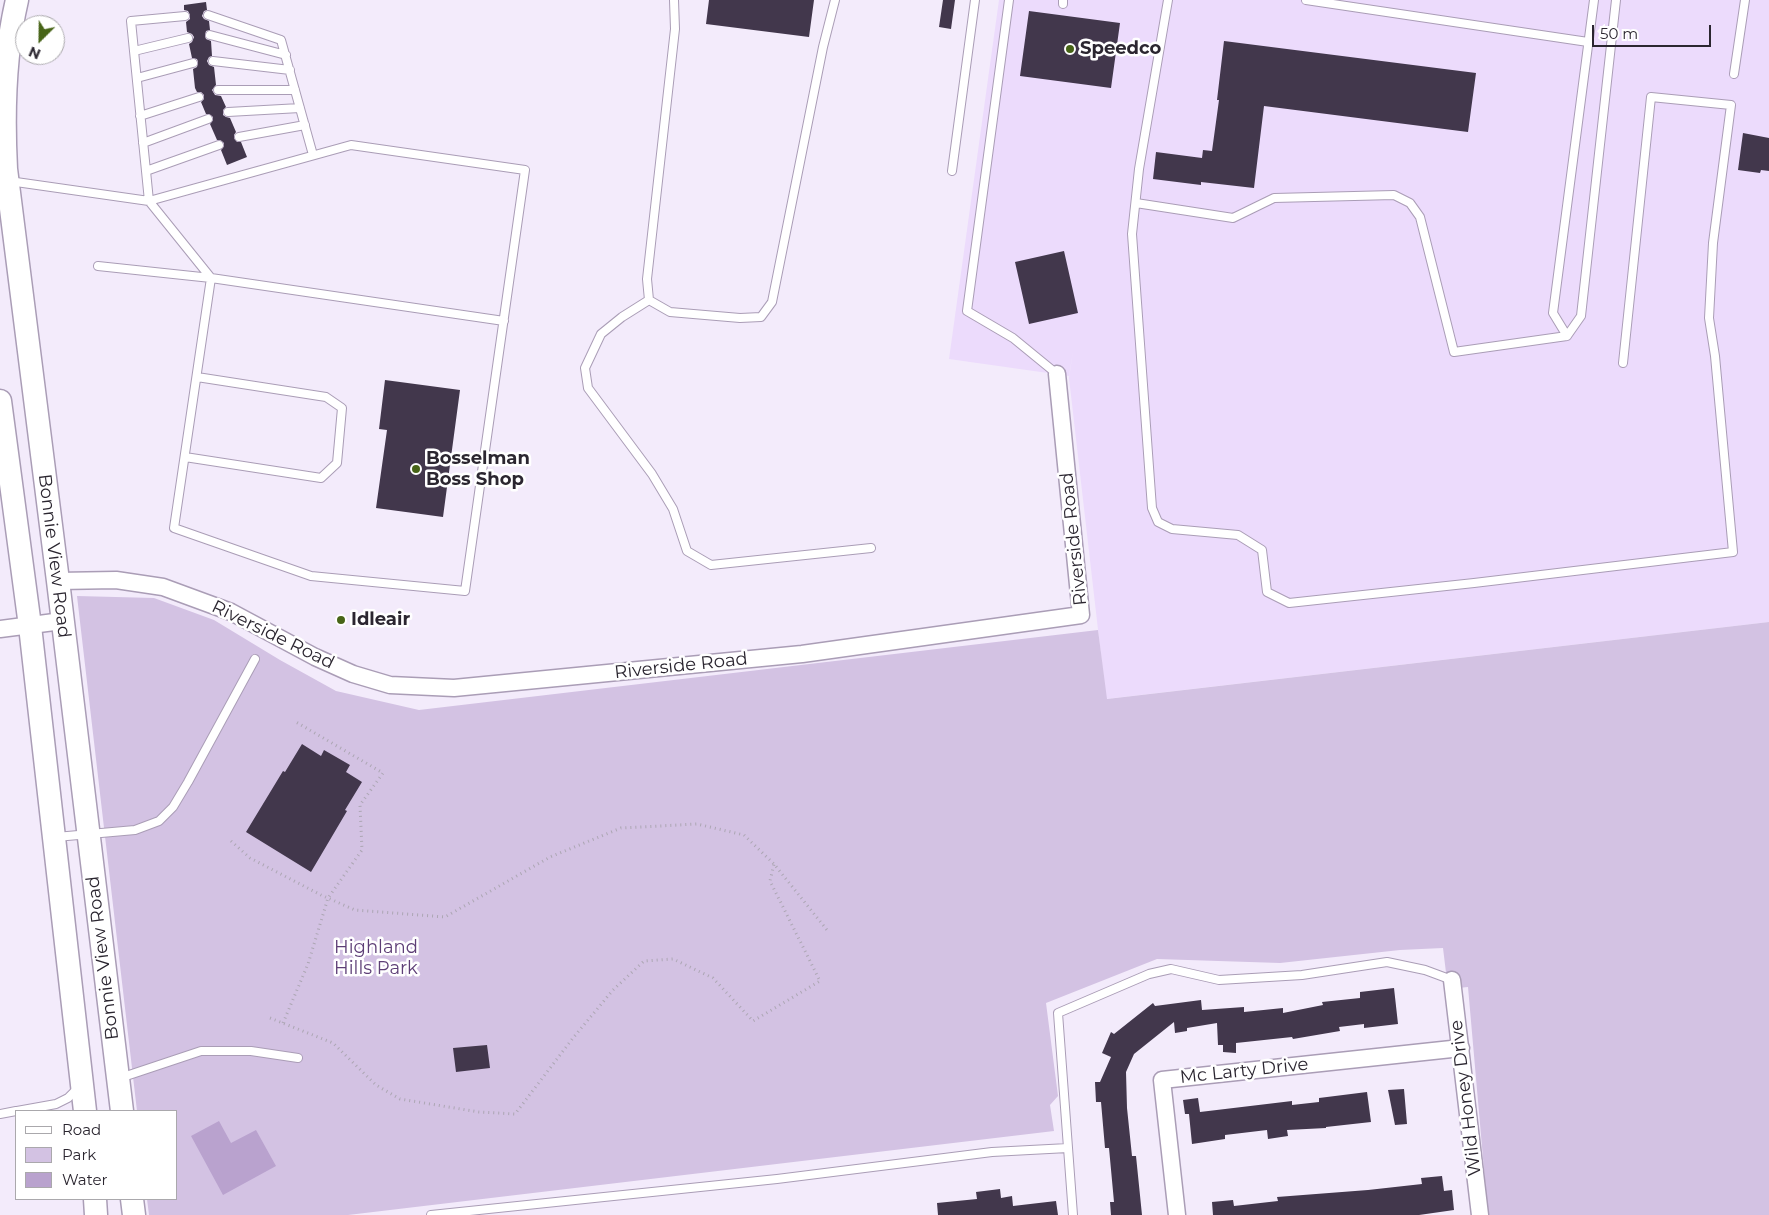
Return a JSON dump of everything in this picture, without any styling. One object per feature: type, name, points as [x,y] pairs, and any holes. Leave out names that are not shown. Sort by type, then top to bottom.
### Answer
[{"type":"main road","name":"Bonnie View Road","points":[[17,0],[8,48],[5,91],[4,180],[58,581],[122,1110]]},
{"type":"main road","name":"Bonnie View Road","points":[[0,402],[30,626],[85,1110]]},
{"type":"main road","points":[[82,1084],[118,1079]]},
{"type":"main road","points":[[95,1200],[96,1215]]},
{"type":"main road","points":[[132,1200],[134,1215]]},
{"type":"street","name":"Riverside Road","points":[[58,581],[116,580],[163,587],[231,612],[315,657],[353,674],[390,685],[454,688],[802,654],[1081,615],[1057,374]]},
{"type":"street","points":[[0,629],[62,621]]},
{"type":"street","name":"Wild Honey Drive","points":[[1452,980],[1480,1215]]},
{"type":"street","name":"Mc Larty Drive","points":[[1177,1215],[1162,1080],[1461,1048]]},
{"type":"lane","points":[[649,300],[646,279],[675,29],[674,0]]},
{"type":"lane","points":[[649,300],[670,312],[740,318],[761,317],[772,302],[821,56],[835,0]]},
{"type":"lane","points":[[952,171],[975,0]]},
{"type":"lane","points":[[1008,0],[967,311],[1012,338],[1057,374]]},
{"type":"lane","points":[[1168,0],[1139,169],[1132,234],[1152,508],[1158,522],[1172,530],[1238,535],[1262,550],[1266,592],[1289,603],[1733,552],[1715,356],[1709,318],[1713,243],[1731,106],[1651,97],[1624,363]]},
{"type":"lane","points":[[1306,0],[1588,42]]},
{"type":"lane","points":[[1567,336],[1553,313],[1594,0]]},
{"type":"lane","points":[[1136,203],[1233,218],[1274,198],[1394,194],[1410,204],[1420,217],[1454,352],[1567,336],[1581,316],[1616,0]]},
{"type":"lane","points":[[1734,74],[1745,0]]},
{"type":"lane","points":[[208,15],[281,40],[313,155]]},
{"type":"lane","points":[[4,180],[149,201],[351,144],[525,170],[465,591],[311,576],[174,528],[211,278],[149,201],[131,21],[185,16]]},
{"type":"lane","points":[[210,36],[286,56]]},
{"type":"lane","points":[[134,51],[188,38]]},
{"type":"lane","points":[[213,61],[290,70]]},
{"type":"lane","points":[[136,78],[193,63]]},
{"type":"lane","points":[[218,90],[295,90]]},
{"type":"lane","points":[[140,116],[198,96]]},
{"type":"lane","points":[[228,112],[300,108]]},
{"type":"lane","points":[[143,143],[208,119]]},
{"type":"lane","points":[[239,137],[305,125]]},
{"type":"lane","points":[[146,171],[219,145]]},
{"type":"lane","points":[[98,266],[211,278],[504,320]]},
{"type":"lane","points":[[649,300],[601,334],[585,368],[588,388],[652,474],[673,510],[687,550],[711,565],[871,548]]},
{"type":"lane","points":[[185,457],[321,478],[337,463],[342,408],[326,397],[196,377]]},
{"type":"lane","points":[[54,837],[135,830],[159,822],[173,806],[188,782],[255,659]]},
{"type":"lane","points":[[1073,1215],[1058,1013],[1149,974],[1171,969],[1219,980],[1302,975],[1387,962],[1426,970],[1452,980]]},
{"type":"lane","points":[[118,1079],[201,1051],[251,1051],[298,1058]]},
{"type":"lane","points":[[23,1110],[56,1104],[68,1098],[82,1084]]},
{"type":"lane","points":[[0,1114],[15,1111]]},
{"type":"lane","points":[[431,1215],[777,1180],[992,1152],[1068,1148]]},
{"type":"path","points":[[283,1023],[308,964],[328,898],[362,850],[360,805],[383,773],[296,722]]},
{"type":"path","points":[[231,841],[250,858],[354,910],[445,918],[550,857],[621,828],[697,824],[744,835],[774,864],[826,930]]},
{"type":"path","points":[[270,1018],[333,1043],[376,1085],[400,1099],[479,1112],[515,1114],[613,990],[644,961],[672,959],[713,978],[753,1021],[820,981],[770,881],[774,864]]},
{"type":"shaded area","points":[[999,0],[1769,0],[1769,622],[1106,699],[1069,378],[1073,351],[1069,376],[949,359]]},
{"type":"green space","name":"Highland Hills Park","points":[[77,596],[154,598],[214,620],[336,691],[419,710],[1098,630],[1107,699],[1769,622],[1769,1215],[1488,1215],[1468,987],[1448,989],[1443,948],[1400,950],[1280,963],[1157,959],[1046,1003],[1058,1096],[1050,1105],[1054,1131],[348,1215],[149,1215],[147,1200],[178,1200],[178,1110],[137,1110]]},
{"type":"water","points":[[219,1121],[231,1143],[256,1130],[276,1166],[223,1195],[191,1136]]},
{"type":"building","points":[[709,0],[814,0],[809,37],[706,24]]},
{"type":"building","points":[[943,0],[955,0],[951,29],[939,27]]},
{"type":"building","points":[[206,2],[207,10],[204,11],[202,16],[209,21],[210,30],[206,31],[205,36],[206,39],[211,41],[212,56],[207,61],[209,65],[214,67],[216,85],[212,90],[215,95],[221,96],[226,107],[223,110],[223,115],[230,118],[236,132],[234,138],[237,142],[241,142],[247,157],[227,165],[221,150],[224,143],[217,140],[210,124],[213,117],[206,114],[201,102],[204,99],[204,95],[201,92],[197,92],[195,88],[193,69],[197,67],[198,62],[197,59],[192,58],[189,44],[194,37],[187,32],[186,22],[190,19],[190,15],[188,11],[184,10],[184,5]]},
{"type":"building","name":"Speedco","points":[[1029,11],[1120,23],[1111,88],[1020,76]]},
{"type":"building","points":[[1224,41],[1476,73],[1468,132],[1264,106],[1254,188],[1201,182],[1201,185],[1153,179],[1156,152],[1202,158],[1203,150],[1212,151]]},
{"type":"building","points":[[1743,133],[1769,138],[1769,171],[1761,170],[1760,173],[1738,170]]},
{"type":"building","points":[[1064,251],[1078,313],[1029,324],[1015,262]]},
{"type":"building","name":"Bosselman Boss Shop","points":[[385,380],[460,390],[443,517],[376,508],[387,430],[379,429]]},
{"type":"building","points":[[302,744],[321,756],[324,750],[350,765],[346,772],[362,782],[311,872],[246,832],[283,771],[285,772]]},
{"type":"building","points":[[1394,988],[1398,1024],[1364,1028],[1364,1024],[1339,1027],[1340,1031],[1293,1039],[1292,1037],[1236,1043],[1236,1053],[1223,1052],[1223,1045],[1218,1045],[1217,1023],[1187,1028],[1187,1031],[1175,1033],[1174,1022],[1134,1054],[1126,1072],[1127,1108],[1132,1156],[1136,1156],[1142,1215],[1111,1215],[1110,1202],[1114,1202],[1109,1148],[1105,1148],[1101,1102],[1096,1102],[1095,1082],[1100,1082],[1111,1057],[1102,1053],[1111,1032],[1114,1034],[1153,1003],[1155,1006],[1201,1000],[1202,1010],[1244,1007],[1244,1012],[1283,1008],[1283,1013],[1323,1005],[1322,1002],[1360,998],[1360,992]]},
{"type":"building","points":[[487,1045],[490,1068],[456,1072],[453,1048]]},
{"type":"building","points":[[1404,1089],[1407,1124],[1395,1125],[1388,1090]]},
{"type":"building","points":[[1367,1092],[1371,1122],[1326,1128],[1287,1130],[1288,1136],[1268,1139],[1267,1130],[1225,1135],[1225,1139],[1192,1144],[1189,1114],[1185,1114],[1183,1100],[1198,1098],[1200,1112],[1292,1101],[1292,1105],[1319,1102],[1319,1098]]},
{"type":"building","points":[[1442,1176],[1444,1191],[1452,1190],[1454,1210],[1419,1215],[1213,1215],[1212,1202],[1233,1200],[1234,1206],[1278,1201],[1277,1197],[1422,1184],[1421,1178]]},
{"type":"building","points":[[1000,1189],[1001,1198],[1012,1196],[1013,1206],[1056,1201],[1058,1215],[938,1215],[937,1203],[977,1199],[976,1192]]},
{"type":"place","name":"Speedco","points":[[1070,49]]},
{"type":"place","name":"Bosselman Boss Shop","points":[[416,469]]},
{"type":"place","name":"Idleair","points":[[341,620]]}]
